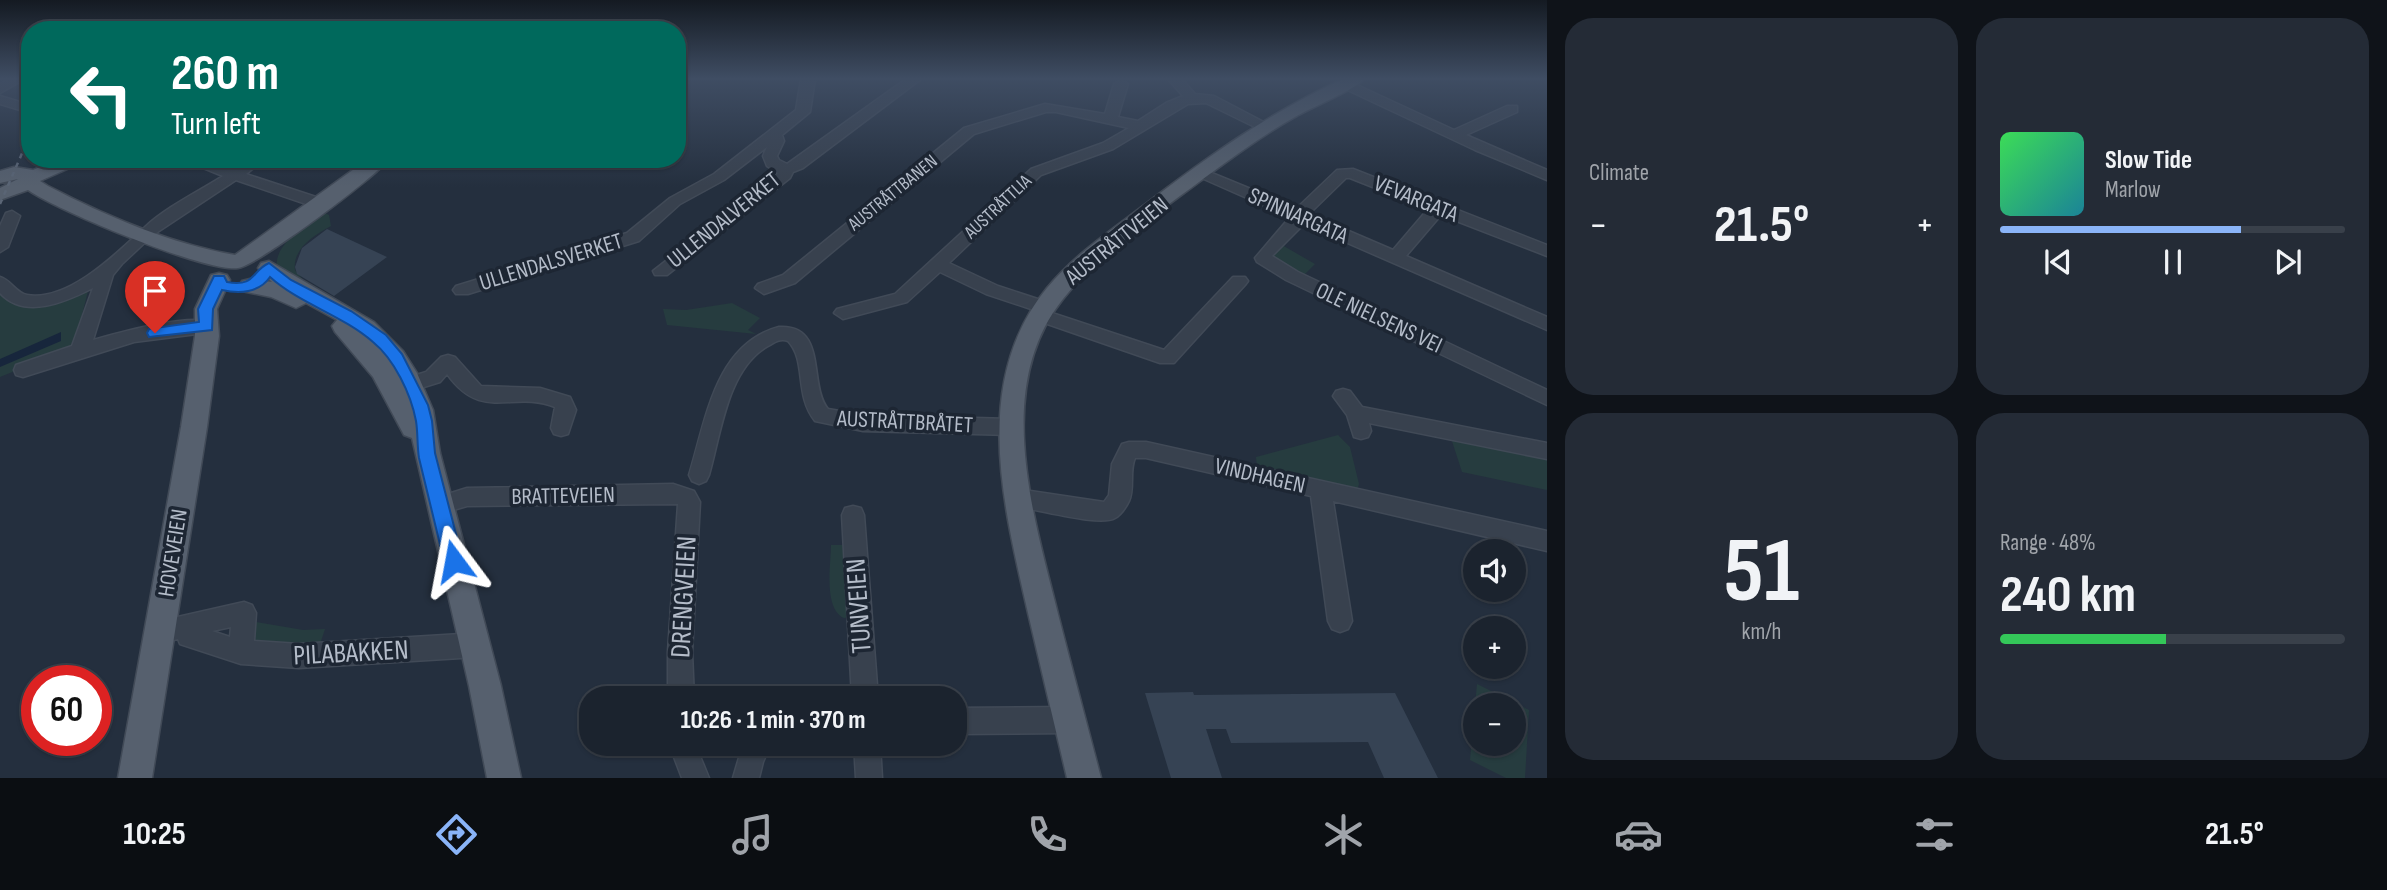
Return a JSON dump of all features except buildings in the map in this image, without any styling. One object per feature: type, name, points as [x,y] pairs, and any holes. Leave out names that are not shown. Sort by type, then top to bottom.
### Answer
[{"type":"main road","name":"AUSTRÅTTVEIEN","points":[[1084,778],[1017,498],[1011,427],[1017,376],[1042,311],[1067,278],[1202,173],[1266,127],[1287,115]]},
{"type":"main road","points":[[11,181],[39,168]]},
{"type":"main road","points":[[11,181],[48,168]]},
{"type":"main road","name":"HOVEVEIEN","points":[[135,778],[196,414],[207,327],[234,275],[317,200],[366,168]]},
{"type":"main road","points":[[268,265],[282,243],[310,218],[378,168]]},
{"type":"main road","points":[[11,181],[21,192],[53,198],[148,232],[234,275],[276,290],[339,323],[405,384]]},
{"type":"main road","points":[[234,275],[260,259],[286,283],[346,314],[380,339],[397,358],[427,453],[485,686],[504,778]]},
{"type":"street","name":"ULLENDALSVERKET","points":[[462,290],[633,237],[675,201],[719,177],[799,115]]},
{"type":"street","name":"ULLENDALVERKET","points":[[661,271],[753,202],[785,175],[786,169],[812,157],[867,115]]},
{"type":"street","name":"AUSTRÅTTBANEN","points":[[764,288],[789,279],[970,131],[1021,115]]},
{"type":"street","name":"AUSTRÅTTBANEN","points":[[1098,115],[1141,126]]},
{"type":"street","points":[[1141,126],[1159,115]]},
{"type":"street","points":[[1242,115],[1266,127]]},
{"type":"street","points":[[1416,115],[1454,135],[1547,175]]},
{"type":"street","points":[[1454,135],[1496,115]]},
{"type":"street","name":"AUSTRÅTTLIA","points":[[843,313],[901,298],[1024,181],[1048,165],[1081,160],[1141,126]]},
{"type":"street","points":[[775,136],[777,141],[770,160],[776,166],[786,169]]},
{"type":"street","points":[[217,168],[317,200]]},
{"type":"street","points":[[0,283],[13,297],[21,300],[42,299],[77,289],[105,274],[116,260],[148,232],[245,168]]},
{"type":"street","name":"SPINNARGATA","points":[[1202,173],[1547,324]]},
{"type":"street","name":"VEVARGATA","points":[[1298,216],[1342,173],[1353,174],[1547,251]]},
{"type":"street","points":[[1395,258],[1438,208]]},
{"type":"street","points":[[0,247],[12,216]]},
{"type":"street","name":"OLE NIELSENS VEI","points":[[1298,216],[1297,222],[1266,252],[1263,258],[1268,263],[1547,398]]},
{"type":"street","name":"AUSTRÅTTLIA","points":[[938,264],[1042,311],[1167,358],[1239,281]]},
{"type":"street","points":[[80,351],[105,274]]},
{"type":"street","points":[[23,370],[80,351],[170,330],[188,331],[207,327]]},
{"type":"street","name":"AUSTRÅTTBRÅTET","points":[[699,475],[728,381],[753,349],[763,340],[780,332],[789,333],[801,343],[806,356],[814,406],[822,416],[863,423],[1011,427]]},
{"type":"street","points":[[405,384],[433,377],[447,362],[472,390],[483,394],[535,393],[563,402],[566,410],[561,428]]},
{"type":"street","points":[[1343,396],[1359,422],[1547,451]]},
{"type":"street","name":"VINDHAGEN","points":[[1017,498],[1052,502],[1091,512],[1110,511],[1120,497],[1122,464],[1129,450],[1164,453],[1547,541]]},
{"type":"street","points":[[1321,490],[1340,621]]},
{"type":"street","name":"BRATTEVEIEN","points":[[440,505],[467,497],[673,493],[686,497]]},
{"type":"street","name":"DRENGVEIEN","points":[[681,686],[680,652],[689,502],[686,497]]},
{"type":"street","name":"TUNVEIEN","points":[[853,515],[864,686]]},
{"type":"street","points":[[160,632],[244,613],[241,652]]},
{"type":"street","name":"PILABAKKEN","points":[[189,636],[241,652],[289,657],[461,646]]},
{"type":"street","points":[[967,721],[1069,720]]},
{"type":"street","points":[[685,756],[696,778]]},
{"type":"street","points":[[746,778],[751,756]]},
{"type":"street","points":[[868,756],[869,778]]},
{"type":"green space","points":[[323,212],[329,215],[331,226],[301,249],[295,262],[295,270],[306,283],[277,266],[278,258],[286,242]]},
{"type":"green space","points":[[1282,245],[1315,264],[1301,278],[1270,255]]},
{"type":"green space","points":[[0,286],[1,294],[19,302],[89,287],[74,347],[0,377]]},
{"type":"green space","points":[[732,303],[760,318],[748,330],[756,334],[667,325],[663,309],[686,310]]},
{"type":"green space","points":[[1338,435],[1350,447],[1359,484],[1357,490],[1257,467],[1256,457]]},
{"type":"green space","points":[[1450,435],[1547,455],[1547,490],[1462,472]]},
{"type":"green space","points":[[831,545],[849,545],[850,617],[844,618],[837,613],[833,605],[830,585]]},
{"type":"green space","points":[[256,622],[303,630],[325,629],[320,644],[313,649],[251,642]]},
{"type":"green space","points":[[1477,684],[1495,693],[1476,693]]},
{"type":"green space","points":[[1526,708],[1529,710],[1525,778],[1506,778],[1470,760],[1470,756],[1526,756]]},
{"type":"water","points":[[61,332],[61,341],[0,367],[0,359]]},
{"type":"railway","points":[[0,204],[21,156]]},
{"type":"route","points":[[155,333],[207,327],[206,309],[212,290],[219,280],[229,289],[239,289],[260,281],[269,268],[286,283],[310,298],[346,314],[380,339],[397,358],[420,405],[427,453],[454,561]]}]
